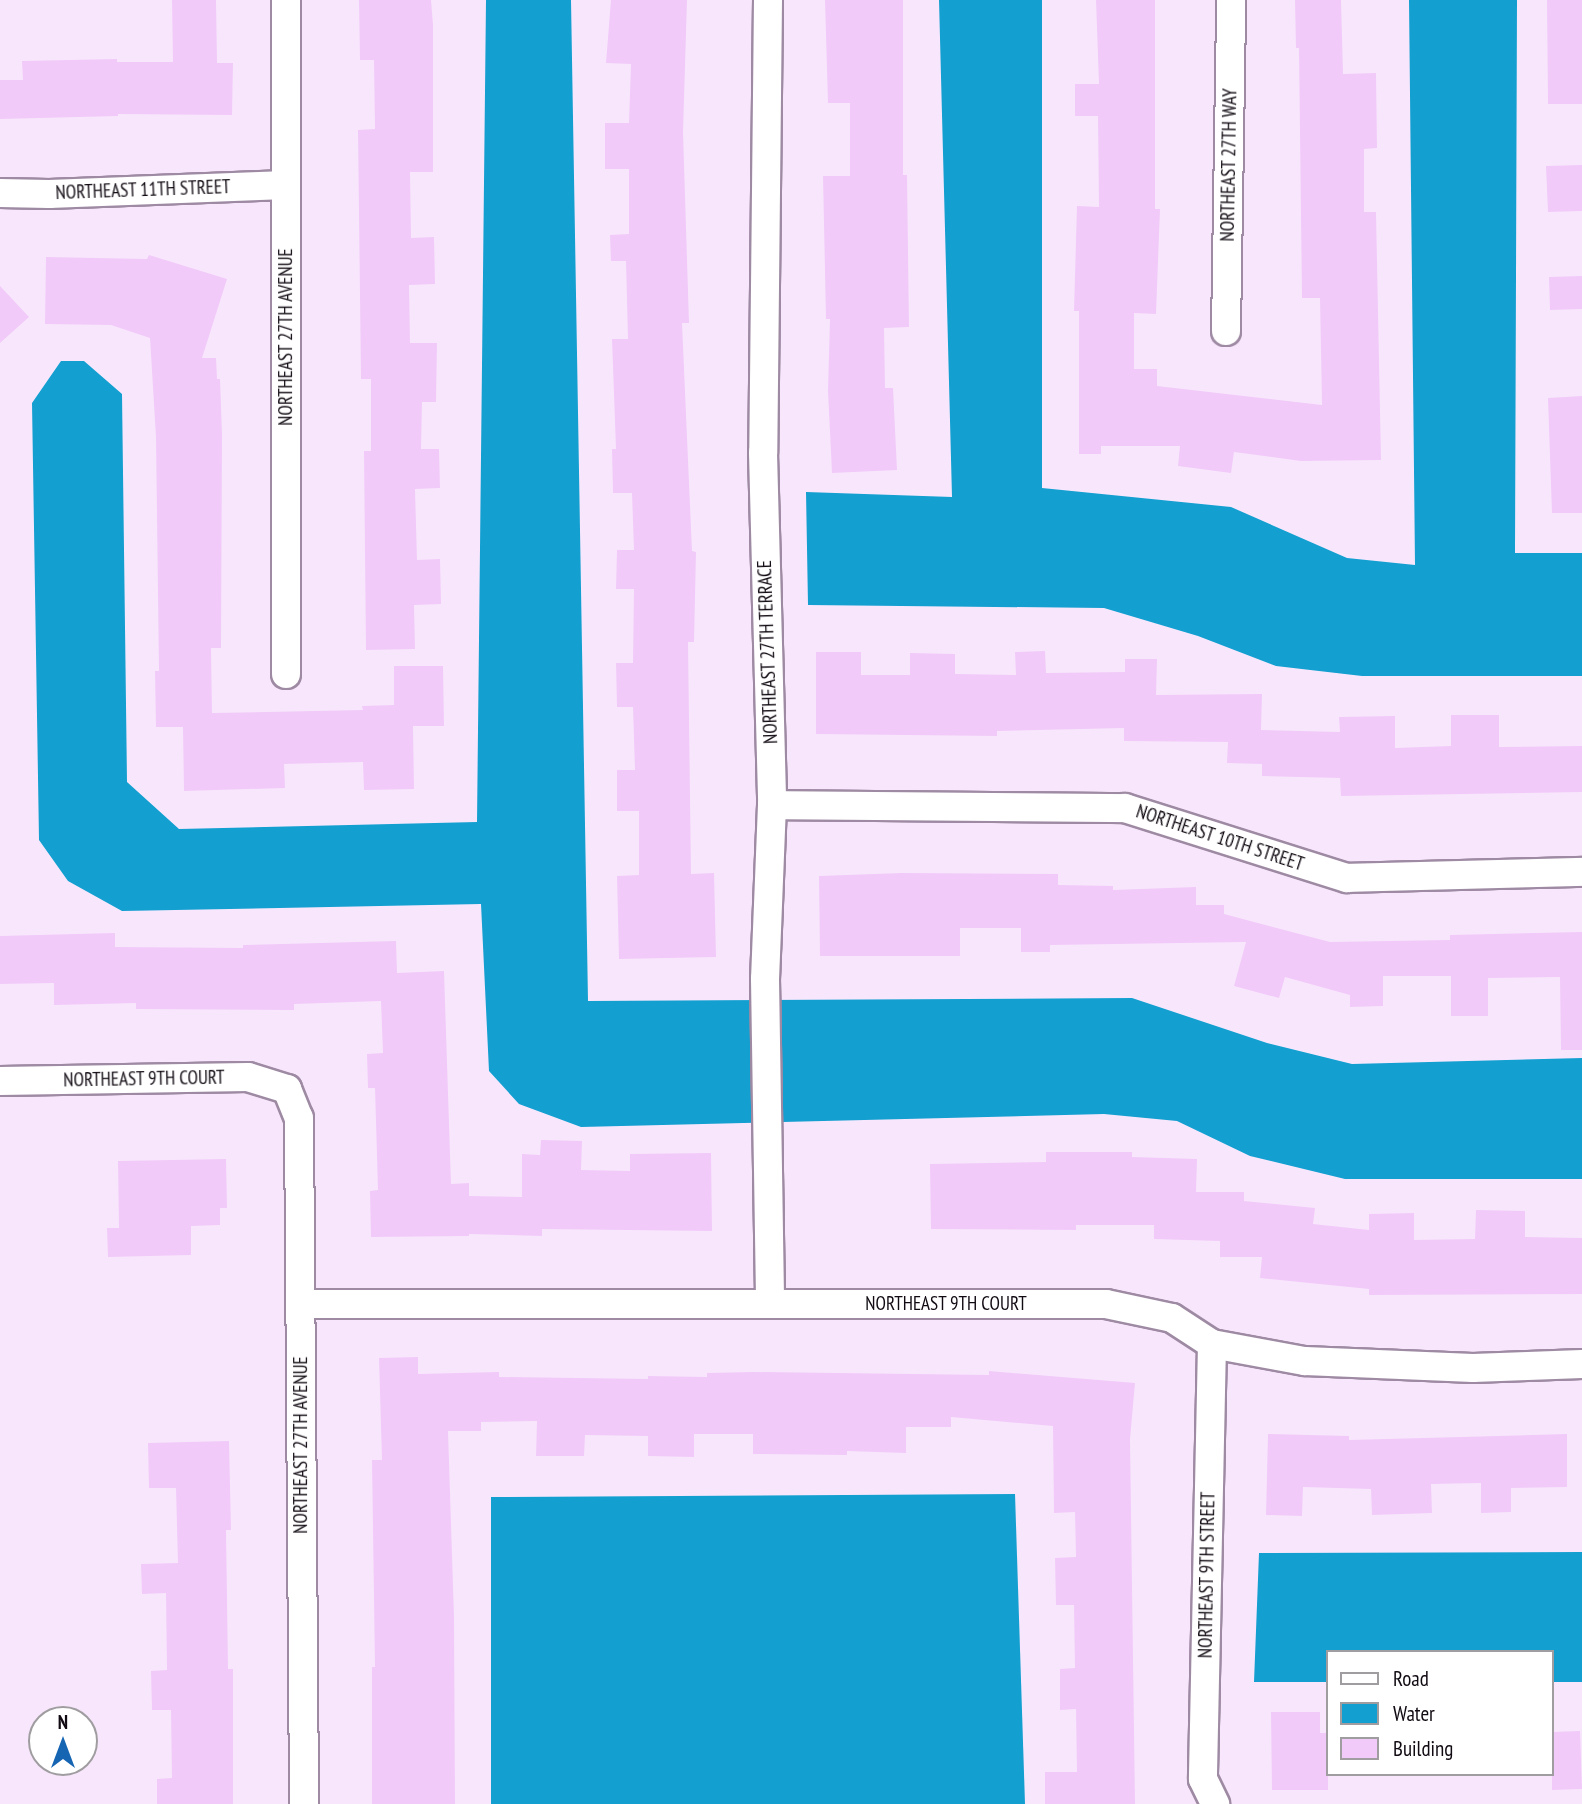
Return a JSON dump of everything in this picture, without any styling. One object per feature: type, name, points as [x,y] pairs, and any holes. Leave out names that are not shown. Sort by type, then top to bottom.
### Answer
[{"type":"street","name":"NORTHEAST 27TH AVENUE","points":[[286,0],[286,674]]},
{"type":"street","name":"NORTHEAST 27TH TERRACE","points":[[768,0],[763,453],[772,805],[765,979],[770,1304]]},
{"type":"street","name":"NORTHEAST 27TH WAY","points":[[1226,331],[1231,0]]},
{"type":"street","name":"NORTHEAST 11TH STREET","points":[[0,193],[48,194],[286,185]]},
{"type":"street","name":"NORTHEAST 10TH STREET","points":[[772,805],[1125,808],[1347,878],[1582,872]]},
{"type":"street","name":"NORTHEAST 9TH COURT","points":[[0,1081],[248,1077],[287,1089]]},
{"type":"street","name":"NORTHEAST 27TH AVENUE","points":[[287,1089],[299,1118],[304,1804]]},
{"type":"street","name":"NORTHEAST 9TH COURT","points":[[300,1304],[1106,1304],[1172,1318],[1213,1344],[1305,1361],[1473,1367],[1582,1364]]},
{"type":"street","name":"NORTHEAST 9TH STREET","points":[[1213,1344],[1203,1779],[1215,1804]]},
{"type":"water","points":[[486,0],[571,0],[588,1001],[1132,998],[1267,1043],[1352,1064],[1582,1058],[1582,1179],[1345,1179],[1250,1156],[1177,1121],[1104,1114],[581,1127],[519,1104],[489,1071],[481,904],[122,911],[68,881],[39,840],[32,403],[61,361],[84,361],[122,394],[127,782],[179,829],[477,822]]},
{"type":"water","points":[[939,0],[1042,0],[1042,488],[1231,507],[1347,558],[1415,565],[1409,0],[1517,0],[1515,553],[1582,553],[1582,676],[1362,676],[1276,666],[1198,636],[1104,608],[808,605],[806,492],[952,497]]},
{"type":"water","points":[[1015,1494],[1025,1804],[491,1804],[491,1497]]},
{"type":"water","points":[[1582,1552],[1582,1682],[1554,1682],[1554,1650],[1326,1650],[1326,1682],[1254,1682],[1259,1553]]},
{"type":"building","points":[[172,0],[216,0],[217,63],[233,63],[232,115],[118,114],[0,119],[0,80],[23,80],[22,61],[117,59],[117,62],[173,62]]},
{"type":"building","points":[[359,0],[431,0],[433,172],[410,172],[411,238],[434,237],[435,284],[409,285],[410,343],[437,343],[436,402],[422,402],[421,449],[439,449],[440,488],[415,489],[417,560],[440,559],[441,604],[414,605],[415,649],[366,650],[364,451],[371,451],[371,379],[361,379],[358,130],[375,129],[374,60],[360,60]]},
{"type":"building","points":[[611,0],[687,0],[683,132],[689,323],[682,323],[692,551],[696,552],[694,642],[688,642],[691,874],[714,873],[716,957],[619,959],[617,876],[639,875],[639,811],[617,811],[617,770],[635,770],[633,707],[617,707],[616,663],[633,663],[634,589],[616,589],[617,550],[634,550],[632,493],[613,493],[612,449],[616,449],[612,339],[628,339],[626,261],[611,261],[610,235],[629,234],[629,169],[605,169],[605,123],[629,123],[631,64],[606,63]]},
{"type":"building","points":[[825,0],[903,0],[903,175],[907,175],[909,327],[884,328],[885,388],[893,388],[897,470],[832,473],[828,391],[830,319],[826,319],[823,176],[850,176],[850,103],[828,103]]},
{"type":"building","points":[[1096,0],[1155,0],[1155,209],[1160,209],[1156,314],[1134,313],[1134,369],[1157,369],[1157,386],[1322,405],[1320,298],[1302,298],[1299,48],[1296,48],[1295,0],[1341,0],[1343,74],[1376,73],[1377,148],[1364,149],[1364,212],[1376,212],[1381,460],[1301,461],[1234,452],[1231,473],[1178,466],[1180,446],[1101,446],[1101,454],[1079,454],[1079,311],[1074,311],[1077,206],[1099,207],[1098,116],[1075,116],[1075,84],[1099,84]]},
{"type":"building","points":[[1547,0],[1582,0],[1582,104],[1548,104]]},
{"type":"building","points":[[1582,165],[1582,211],[1548,212],[1546,166]]},
{"type":"building","points":[[149,255],[227,279],[202,358],[216,358],[217,379],[220,379],[222,434],[221,648],[211,648],[212,713],[363,710],[362,706],[394,705],[394,666],[443,666],[444,726],[413,726],[414,789],[364,790],[363,762],[284,764],[285,788],[184,791],[183,727],[156,727],[155,671],[159,671],[156,437],[150,338],[111,325],[45,324],[46,257],[147,259]]},
{"type":"building","points":[[1582,276],[1582,309],[1550,310],[1549,277]]},
{"type":"building","points":[[0,286],[29,317],[0,343]]},
{"type":"building","points":[[1582,396],[1582,513],[1552,513],[1548,398]]},
{"type":"building","points":[[1045,651],[1046,673],[1125,672],[1125,659],[1157,659],[1156,695],[1262,694],[1261,730],[1340,732],[1339,717],[1395,716],[1395,748],[1451,746],[1451,715],[1499,715],[1499,747],[1582,746],[1582,792],[1341,796],[1340,778],[1262,776],[1262,764],[1227,763],[1228,742],[1124,741],[1124,728],[997,731],[997,736],[816,734],[816,652],[861,652],[861,675],[910,675],[910,653],[955,654],[955,674],[1016,675],[1015,652]]},
{"type":"building","points":[[902,873],[1058,874],[1058,885],[1113,886],[1113,890],[1196,887],[1196,905],[1224,905],[1224,914],[1330,942],[1450,940],[1450,935],[1582,932],[1582,1050],[1561,1050],[1560,977],[1488,978],[1488,1016],[1451,1016],[1451,976],[1383,976],[1383,1006],[1350,1007],[1350,995],[1285,977],[1279,998],[1234,986],[1246,942],[1050,945],[1050,952],[1021,952],[1021,928],[960,928],[960,956],[820,956],[819,876]]},
{"type":"building","points":[[115,933],[115,947],[243,948],[243,945],[396,941],[397,973],[444,971],[451,1184],[469,1183],[469,1196],[522,1197],[522,1154],[540,1155],[541,1140],[582,1141],[581,1170],[630,1171],[630,1154],[711,1153],[712,1231],[542,1229],[542,1236],[469,1234],[371,1237],[370,1191],[378,1190],[375,1088],[368,1088],[367,1054],[383,1053],[381,1001],[294,1004],[294,1010],[136,1009],[136,1003],[54,1005],[54,983],[0,984],[0,936]]},
{"type":"building","points":[[1046,1152],[1132,1152],[1132,1157],[1197,1159],[1196,1192],[1244,1192],[1244,1201],[1315,1208],[1313,1224],[1369,1230],[1369,1214],[1414,1213],[1414,1240],[1475,1239],[1476,1210],[1525,1211],[1525,1237],[1582,1238],[1582,1294],[1369,1295],[1369,1289],[1260,1278],[1262,1257],[1220,1257],[1220,1241],[1154,1239],[1154,1225],[1076,1225],[1076,1230],[931,1229],[930,1164],[1046,1162]]},
{"type":"building","points":[[226,1159],[227,1208],[220,1208],[220,1225],[191,1226],[191,1255],[108,1257],[107,1228],[119,1228],[118,1161]]},
{"type":"building","points":[[418,1357],[418,1374],[499,1372],[499,1377],[648,1379],[648,1376],[707,1377],[707,1373],[754,1372],[989,1375],[989,1371],[1135,1383],[1130,1439],[1135,1804],[1045,1804],[1045,1772],[1077,1772],[1076,1709],[1060,1710],[1060,1669],[1075,1668],[1074,1605],[1056,1605],[1055,1558],[1076,1557],[1075,1512],[1054,1513],[1053,1426],[951,1417],[951,1427],[906,1427],[906,1453],[847,1451],[847,1455],[753,1454],[753,1434],[694,1434],[694,1457],[648,1456],[648,1436],[585,1435],[584,1456],[536,1456],[537,1421],[481,1422],[481,1431],[448,1431],[454,1617],[455,1804],[372,1804],[372,1667],[375,1667],[372,1460],[382,1460],[379,1358]]},
{"type":"building","points":[[1268,1434],[1349,1436],[1349,1440],[1567,1434],[1567,1487],[1511,1488],[1511,1512],[1481,1513],[1481,1483],[1431,1484],[1432,1513],[1372,1515],[1371,1489],[1303,1487],[1302,1516],[1266,1515]]},
{"type":"building","points":[[229,1441],[231,1530],[226,1530],[228,1669],[233,1669],[233,1804],[157,1804],[157,1779],[172,1778],[171,1710],[152,1710],[151,1671],[167,1670],[166,1593],[142,1594],[141,1564],[178,1563],[176,1488],[149,1488],[148,1443]]},
{"type":"building","points":[[1271,1712],[1320,1712],[1320,1733],[1326,1733],[1328,1790],[1272,1790]]},
{"type":"building","points":[[1580,1731],[1582,1789],[1552,1790],[1554,1732]]}]
